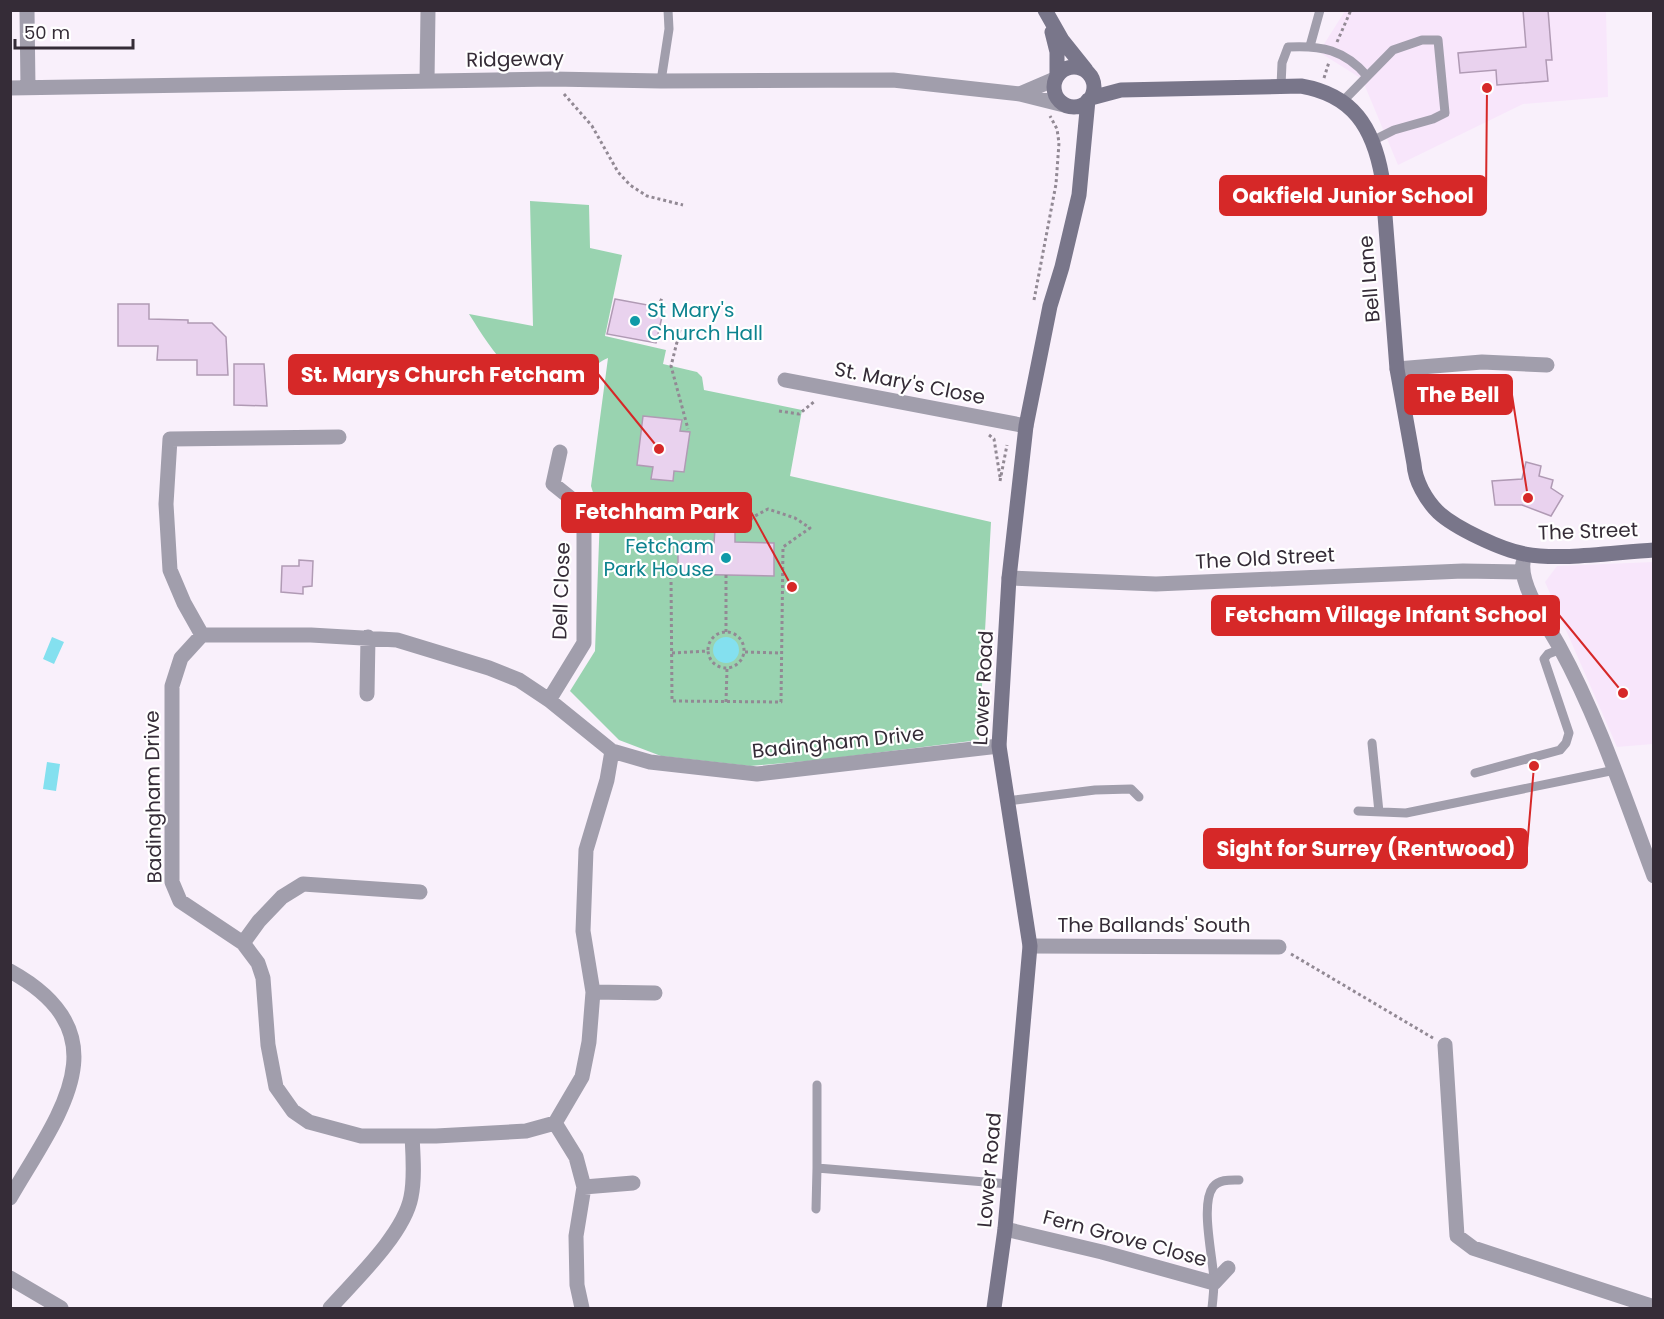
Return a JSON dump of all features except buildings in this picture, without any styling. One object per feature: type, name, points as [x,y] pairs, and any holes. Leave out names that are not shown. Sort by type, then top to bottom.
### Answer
[{"type":"street","points":[[27,10],[28,88]]},
{"type":"street","points":[[427,81],[428,10]]},
{"type":"street","name":"Lower Road","points":[[994,1308],[1005,1229],[1030,946],[999,746],[1019,424],[1073,227],[1085,146],[1085,124],[1089,99],[1094,87],[1088,73],[1047,15]]},
{"type":"street","name":"Lower Road","points":[[1047,15],[1057,52],[1056,77],[1053,84],[1056,96],[1076,121],[1085,146]]},
{"type":"street","points":[[1056,77],[1067,68],[1074,66],[1088,73]]},
{"type":"street","name":"Bell Lane","points":[[1088,73],[1121,90]]},
{"type":"street","name":"Ridgeway","points":[[1020,94],[1056,77]]},
{"type":"street","name":"Ridgeway","points":[[10,88],[552,79],[893,80],[1020,94],[1065,105]]},
{"type":"street","name":"Bell Lane","points":[[1089,99],[1121,90],[1301,86],[1320,89],[1343,101],[1354,111],[1372,141],[1382,177],[1397,369],[1414,464],[1414,477],[1438,512],[1455,524],[1488,541],[1524,554]]},
{"type":"street","points":[[1065,105],[1078,106],[1089,99]]},
{"type":"street","points":[[1397,369],[1482,362],[1547,365]]},
{"type":"street","name":"St. Mary's Close","points":[[785,380],[1019,424]]},
{"type":"street","points":[[202,635],[183,603],[170,570],[166,504],[170,439],[339,437]]},
{"type":"street","name":"Dell Close","points":[[549,700],[584,644],[584,531],[573,500],[553,484],[560,452]]},
{"type":"street","name":"The Street","points":[[1524,554],[1565,555],[1653,550]]},
{"type":"street","points":[[1524,554],[1522,572],[1532,596],[1561,649],[1615,770],[1653,876]]},
{"type":"street","name":"The Old Street","points":[[1009,578],[1156,584],[1463,571],[1522,572]]},
{"type":"street","name":"Badingham Drive","points":[[555,1123],[526,1131],[361,1136],[309,1122],[293,1111],[276,1087],[268,1045],[263,978],[258,963],[243,943],[180,901],[172,882],[172,686],[181,657],[202,635],[252,634],[397,640],[489,668],[519,680],[549,700],[612,751],[650,762],[756,774],[999,746]]},
{"type":"street","points":[[367,694],[368,638]]},
{"type":"street","points":[[582,1308],[576,1285],[576,1236],[584,1187],[576,1157],[555,1123],[582,1077],[589,1042],[593,992],[583,932],[586,849],[607,780],[612,751]]},
{"type":"street","points":[[243,943],[259,921],[282,897],[303,885],[420,892]]},
{"type":"street","name":"The Ballands' South","points":[[1030,946],[1279,947]]},
{"type":"street","points":[[10,971],[51,1000],[70,1026],[75,1054],[69,1093],[10,1198]]},
{"type":"street","points":[[593,992],[655,993]]},
{"type":"street","points":[[1444,1045],[1457,1236],[1473,1248],[1653,1307]]},
{"type":"street","points":[[330,1308],[386,1244],[407,1211],[412,1196],[412,1136]]},
{"type":"street","points":[[584,1187],[633,1184]]},
{"type":"street","name":"Fern Grove Close","points":[[1005,1229],[1102,1252],[1214,1283],[1228,1268]]},
{"type":"street","points":[[10,1278],[53,1306]]},
{"type":"lane","points":[[661,81],[669,29],[668,10]]},
{"type":"lane","points":[[1310,46],[1320,10]]},
{"type":"lane","points":[[1343,101],[1393,50],[1422,40],[1438,40],[1445,113],[1433,119],[1394,130],[1372,141]]},
{"type":"lane","points":[[1281,86],[1282,63],[1288,47],[1310,46],[1336,52],[1358,66],[1367,76]]},
{"type":"lane","points":[[1475,772],[1560,750],[1566,743],[1569,733],[1544,659],[1548,654],[1561,649]]},
{"type":"lane","points":[[1372,743],[1378,812]]},
{"type":"lane","points":[[1358,811],[1406,813],[1615,770]]},
{"type":"lane","points":[[1007,801],[1095,790],[1131,789],[1139,797]]},
{"type":"lane","points":[[816,1209],[818,1085]]},
{"type":"lane","points":[[817,1168],[1009,1184]]},
{"type":"lane","points":[[1212,1308],[1214,1283],[1209,1194],[1214,1185],[1222,1181],[1239,1180]]},
{"type":"path","points":[[552,79],[592,126],[618,172],[630,184],[647,196],[682,205]]},
{"type":"path","points":[[1041,264],[1056,184],[1059,143],[1057,129],[1050,116],[1044,111]]},
{"type":"path","points":[[658,307],[662,298]]},
{"type":"path","points":[[680,330],[671,366],[688,429]]},
{"type":"path","points":[[778,411],[799,414],[813,401],[820,400]]},
{"type":"path","points":[[988,434],[994,439],[1000,481],[1019,424]]},
{"type":"path","points":[[671,576],[672,701],[781,702],[783,547],[810,528],[795,518],[768,509],[753,517],[742,530],[725,525],[724,528]]},
{"type":"path","points":[[726,575],[726,632]]},
{"type":"path","points":[[726,632],[738,635],[745,652],[739,663],[728,668],[712,661],[708,651],[715,636],[726,632]]},
{"type":"path","points":[[672,652],[708,651]]},
{"type":"path","points":[[745,652],[781,653]]},
{"type":"path","points":[[726,702],[728,668]]},
{"type":"path","points":[[1279,947],[1444,1045]]},
{"type":"shaded area","points":[[1345,11],[1606,11],[1608,97],[1523,104],[1398,165],[1362,79],[1319,52]]},
{"type":"shaded area","points":[[1653,562],[1653,744],[1617,747],[1545,582],[1557,566]]},
{"type":"green space","points":[[530,201],[589,205],[590,248],[622,255],[605,336],[666,350],[663,364],[697,372],[702,377],[704,390],[802,410],[790,476],[991,522],[979,740],[819,760],[750,766],[661,756],[619,740],[570,691],[595,651],[600,515],[591,486],[608,358],[597,364],[566,392],[547,391],[534,386],[511,370],[492,349],[469,314],[533,326]]},
{"type":"water","points":[[52,637],[64,642],[54,664],[43,659]]},
{"type":"water","points":[[726,637],[735,641],[739,650],[735,659],[726,663],[717,659],[713,650],[717,641]]},
{"type":"water","points":[[47,762],[60,764],[56,791],[43,789]]},
{"type":"place","name":"Oakfield Junior School","points":[[1487,88]]},
{"type":"place","name":"St Mary's Church Hall","points":[[635,321]]},
{"type":"place","name":"St. Marys Church Fetcham","points":[[659,449]]},
{"type":"place","name":"The Bell","points":[[1528,498]]},
{"type":"place","name":"Fetcham Park House","points":[[726,558]]},
{"type":"place","name":"Fetchham Park","points":[[792,587]]},
{"type":"place","name":"Fetcham Village Infant School","points":[[1623,693]]},
{"type":"place","name":"Sight for Surrey (Rentwood)","points":[[1534,766]]}]
